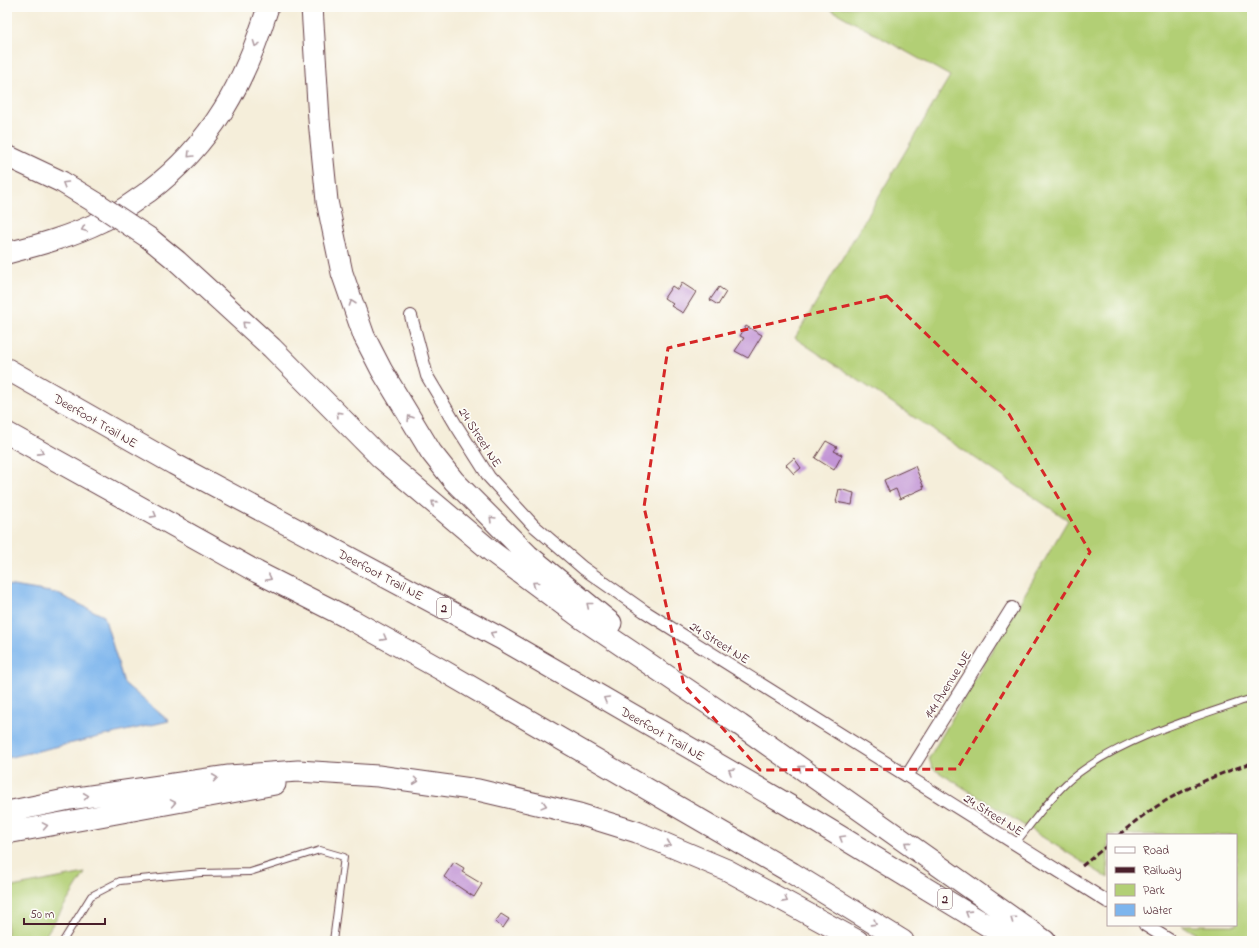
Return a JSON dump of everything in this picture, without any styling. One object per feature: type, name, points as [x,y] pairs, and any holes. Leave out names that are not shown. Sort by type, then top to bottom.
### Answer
[{"type":"highway","points":[[7,253],[69,234],[103,221],[132,204],[175,169],[202,142],[225,107],[250,60],[268,7]]},
{"type":"highway","points":[[312,7],[319,120],[327,201],[342,273],[364,336],[382,370],[431,452],[454,481],[496,524],[528,555],[740,725]]},
{"type":"highway","points":[[7,156],[62,182],[98,204],[148,238],[177,261],[272,348],[381,458],[491,550],[584,620],[740,725],[1045,941]]},
{"type":"highway","name":"Deerfoot Trail NE","points":[[7,369],[174,464],[500,638],[876,858],[1013,941]]},
{"type":"highway","points":[[7,433],[223,553],[352,620],[442,670],[846,906],[903,941]]},
{"type":"highway","points":[[7,812],[70,799],[229,776],[298,771],[378,776],[478,790],[514,797],[637,832],[727,870],[858,941]]},
{"type":"highway","points":[[7,833],[285,783],[378,776]]},
{"type":"street","name":"24 Street NE","points":[[411,316],[428,376],[456,425],[489,477],[533,524],[583,568],[644,611],[1107,901]]},
{"type":"street","name":"144 Avenue NE","points":[[907,776],[1012,608]]},
{"type":"street","points":[[1147,926],[1171,941]]},
{"type":"lane","points":[[1015,844],[1071,779],[1105,756],[1173,725],[1252,698]]},
{"type":"lane","points":[[63,941],[91,896],[120,881],[201,873],[250,872],[320,850],[344,857],[332,941]]},
{"type":"highlighted area","points":[[887,296],[1009,414],[1090,552],[957,769],[760,770],[684,685],[644,507],[668,348]]},
{"type":"green space","points":[[826,7],[1252,7],[1252,941],[1208,941],[1184,926],[1237,926],[1237,834],[1107,834],[1107,877],[932,768],[929,758],[1068,520],[795,338],[950,76]]},
{"type":"green space","points":[[85,873],[42,941],[7,941],[7,888]]},
{"type":"water","points":[[7,585],[56,593],[104,616],[124,683],[169,721],[7,758]]},
{"type":"building","points":[[682,283],[696,292],[683,313],[671,306],[673,304],[664,298],[672,286],[678,290]]},
{"type":"building","points":[[719,287],[726,292],[718,305],[710,300]]},
{"type":"building","points":[[746,326],[762,335],[748,358],[735,351],[744,338],[740,336]]},
{"type":"building","points":[[826,441],[837,447],[834,451],[842,455],[834,470],[815,458]]},
{"type":"building","points":[[794,458],[801,468],[794,474],[786,465]]},
{"type":"building","points":[[915,466],[924,488],[900,499],[896,489],[889,492],[884,480]]},
{"type":"building","points":[[839,489],[854,493],[852,505],[836,502]]},
{"type":"building","points":[[454,862],[464,868],[462,872],[482,884],[474,897],[444,877]]},
{"type":"building","points":[[501,914],[509,919],[503,928],[495,922]]},
{"type":"railway","points":[[1120,834],[1165,801],[1199,783],[1252,763]]},
{"type":"railway","points":[[1082,866],[1107,846]]}]
